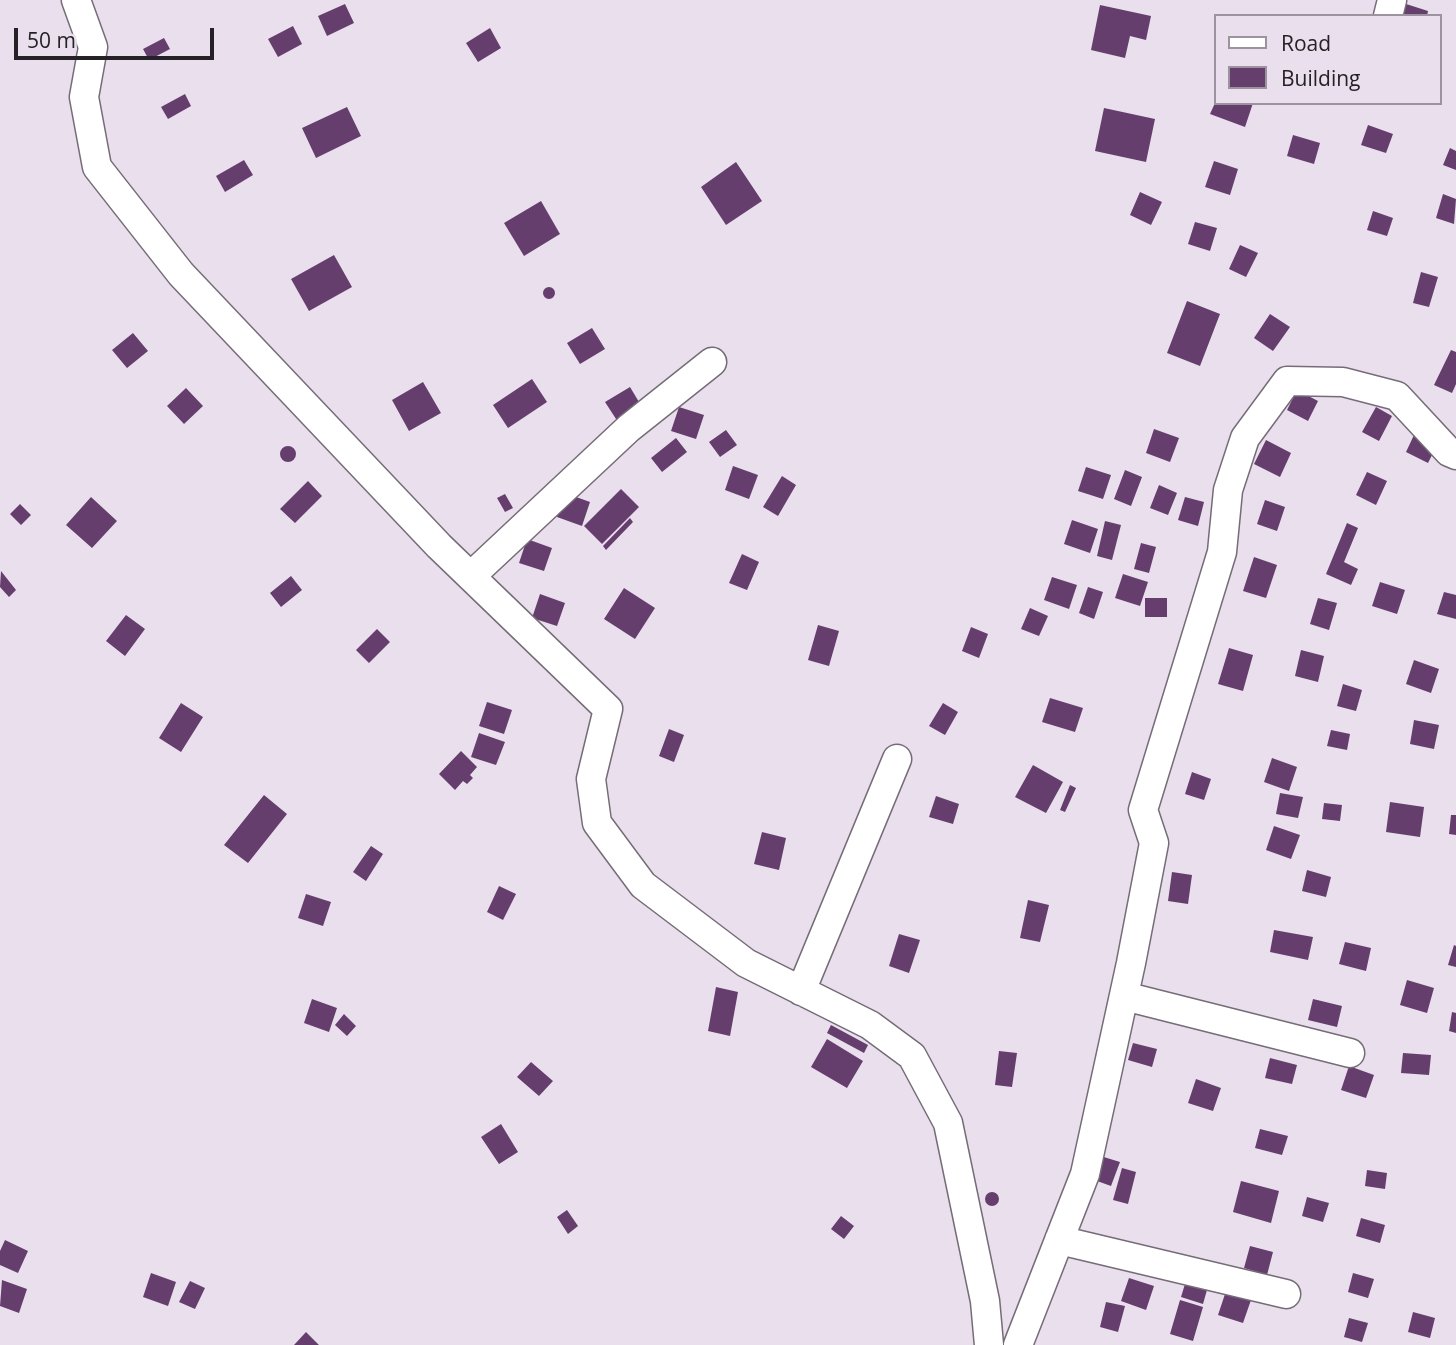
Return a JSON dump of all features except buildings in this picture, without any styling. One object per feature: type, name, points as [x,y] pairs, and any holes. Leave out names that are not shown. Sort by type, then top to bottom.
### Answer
[{"type":"street","points":[[76,0],[93,47],[84,97],[97,167],[181,274],[439,546],[608,709],[591,779],[597,823],[643,885],[746,963],[870,1025],[912,1056],[947,1123],[985,1301],[989,1345]]},
{"type":"street","points":[[471,576],[629,429],[712,362]]},
{"type":"street","points":[[1018,1345],[1085,1174],[1154,843],[1143,810],[1222,552],[1228,490],[1245,438],[1287,381],[1343,382],[1397,396],[1449,452],[1456,455]]},
{"type":"street","points":[[801,990],[897,759]]},
{"type":"street","points":[[1124,996],[1350,1053]]},
{"type":"street","points":[[1059,1240],[1286,1294]]}]
